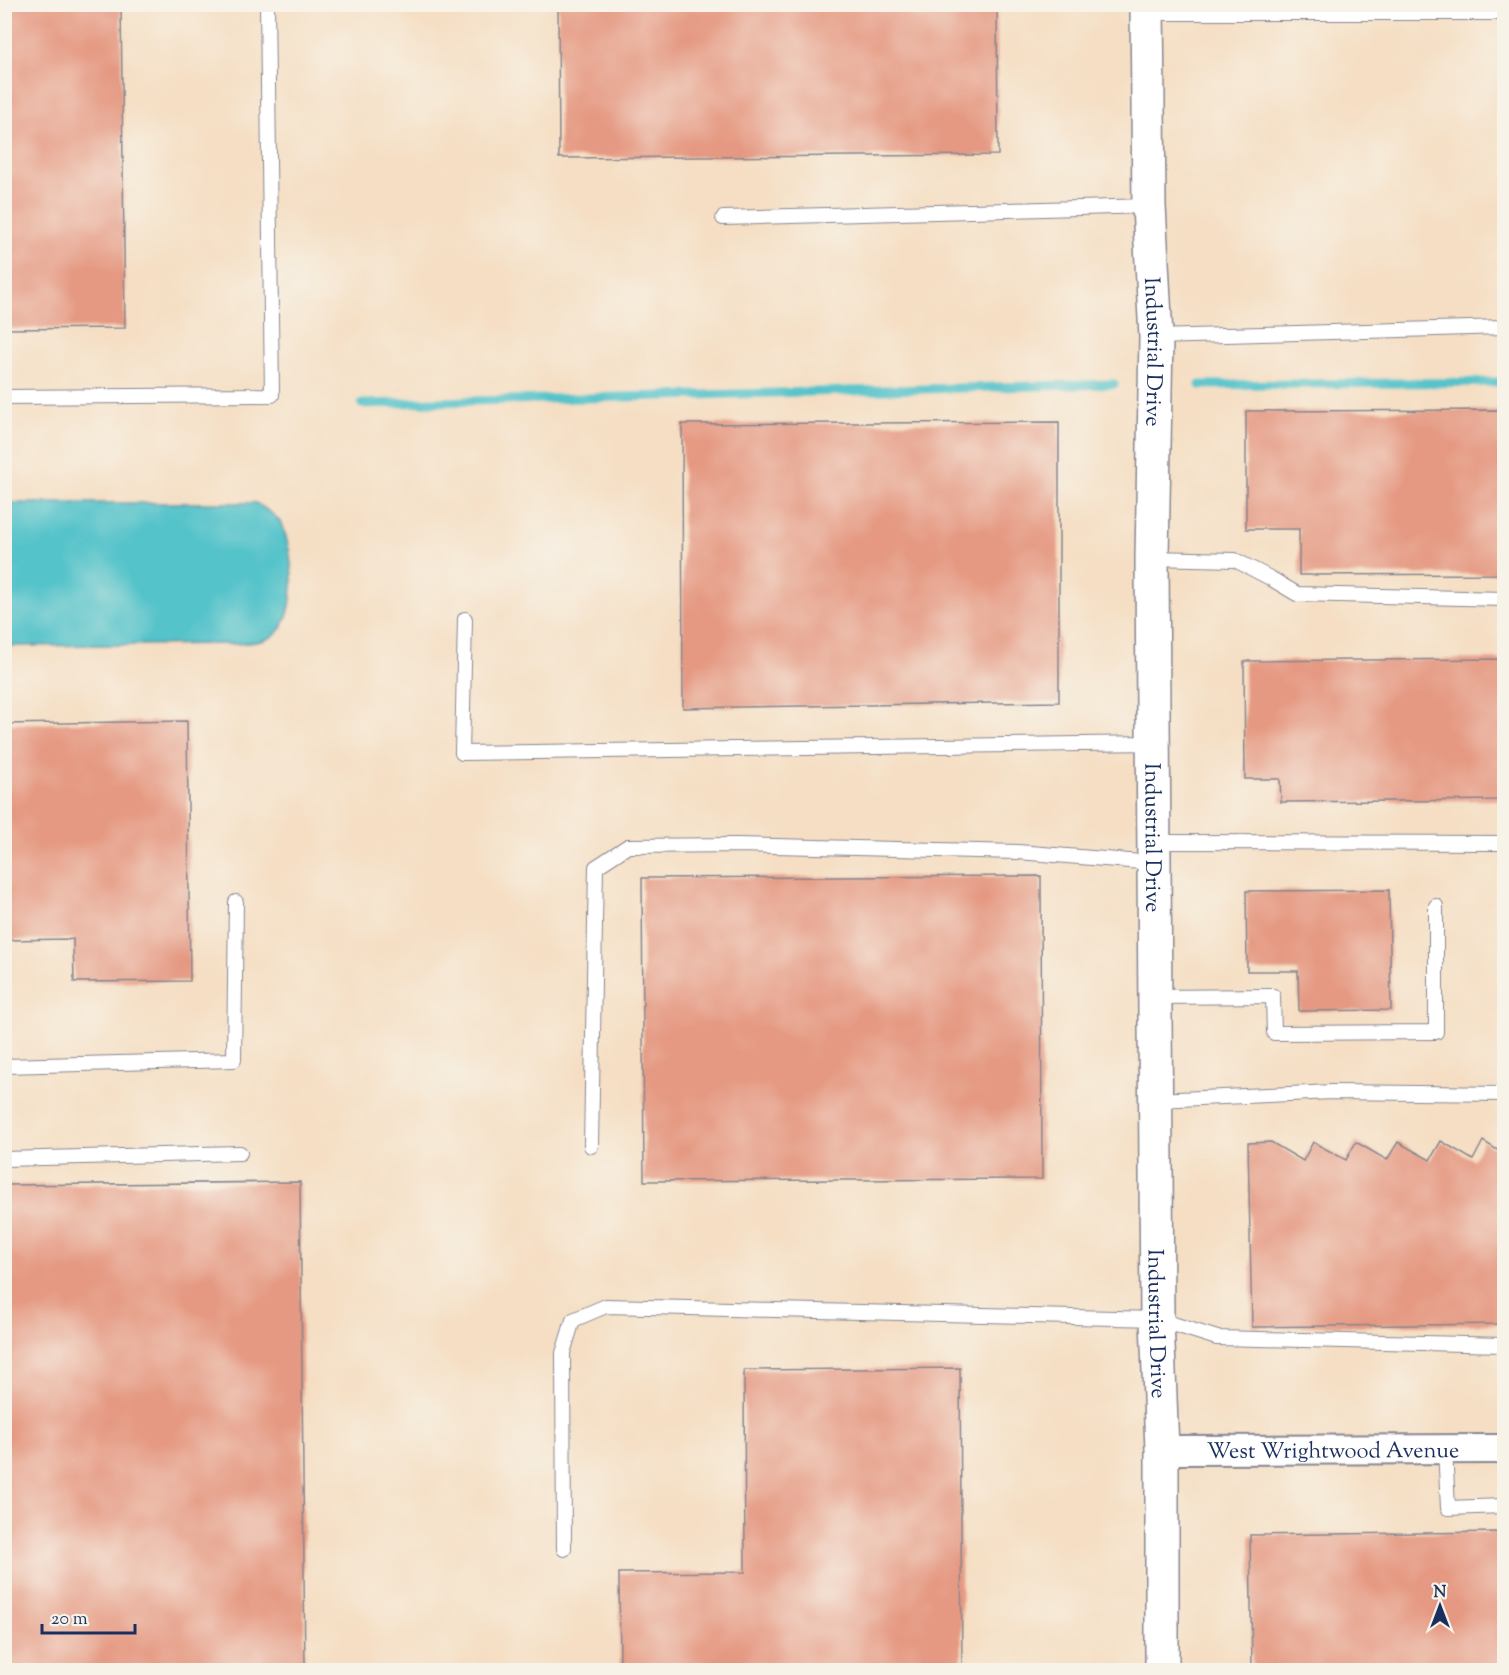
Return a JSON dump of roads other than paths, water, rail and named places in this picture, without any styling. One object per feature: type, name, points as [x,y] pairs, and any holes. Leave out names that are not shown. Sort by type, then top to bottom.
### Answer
[{"type":"street","name":"Industrial Drive","points":[[1147,9],[1149,206],[1156,337],[1152,558],[1157,1318],[1162,1450],[1162,1671]]},
{"type":"street","name":"West Wrightwood Avenue","points":[[1162,1450],[1504,1449]]},
{"type":"lane","points":[[4,397],[272,395],[267,4]]},
{"type":"lane","points":[[1147,9],[1504,13]]},
{"type":"lane","points":[[723,218],[1149,206]]},
{"type":"lane","points":[[1156,337],[1504,327]]},
{"type":"lane","points":[[1152,558],[1235,560],[1297,594],[1504,599]]},
{"type":"lane","points":[[465,619],[462,753],[1153,743]]},
{"type":"lane","points":[[591,1146],[596,867],[627,846],[736,845],[1154,853],[1504,843]]},
{"type":"lane","points":[[4,1066],[234,1060],[236,902]]},
{"type":"lane","points":[[1155,998],[1273,996],[1274,1033],[1436,1032],[1436,906]]},
{"type":"lane","points":[[1156,1100],[1332,1092],[1504,1094]]},
{"type":"lane","points":[[4,1159],[240,1153]]},
{"type":"lane","points":[[564,1549],[563,1353],[573,1320],[606,1306],[1157,1318],[1217,1338],[1504,1345]]},
{"type":"lane","points":[[1445,1449],[1448,1508],[1504,1506]]},
{"type":"water","points":[[5,503],[256,503],[276,518],[286,536],[292,568],[292,586],[286,619],[278,631],[267,639],[247,643],[5,646]]},
{"type":"waterway","points":[[1200,385],[1504,382]]},
{"type":"waterway","points":[[362,404],[1114,384]]}]
